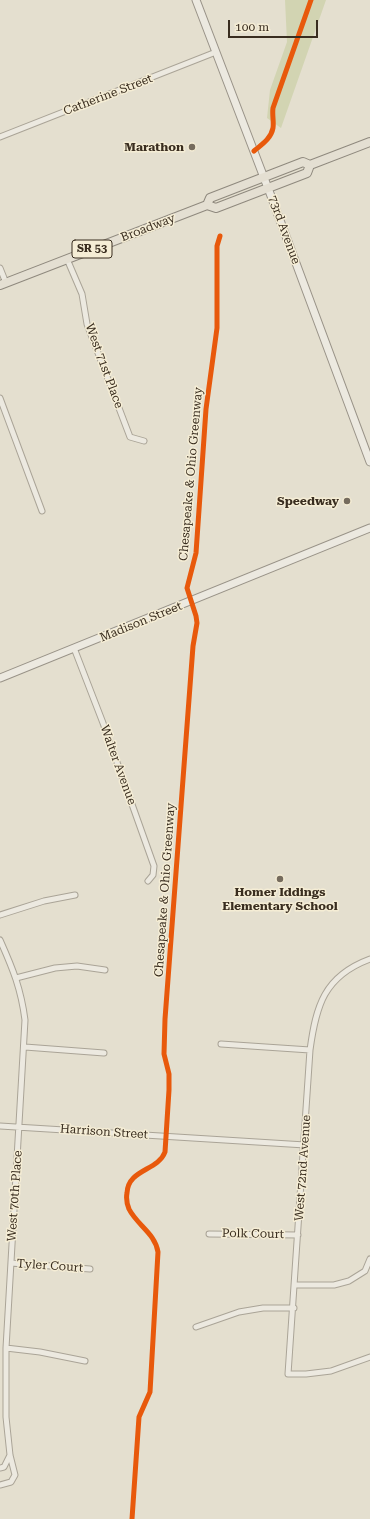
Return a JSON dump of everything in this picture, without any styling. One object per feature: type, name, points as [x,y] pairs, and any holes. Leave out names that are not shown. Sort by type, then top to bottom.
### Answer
[{"type":"main road","name":"Broadway","points":[[207,205],[210,198],[264,177],[303,162],[310,165],[370,142]]},
{"type":"main road","name":"Broadway","points":[[3,284],[207,205],[216,208],[307,173],[310,165]]},
{"type":"street","name":"73rd Avenue","points":[[196,0],[264,177],[370,462]]},
{"type":"street","name":"Catherine Street","points":[[0,137],[216,52]]},
{"type":"street","name":"West 71st Place","points":[[67,259],[82,294],[87,324],[130,437],[144,441]]},
{"type":"street","points":[[0,268],[3,284]]},
{"type":"street","points":[[0,398],[42,511]]},
{"type":"street","name":"Madison Street","points":[[0,678],[370,528]]},
{"type":"street","name":"Walter Avenue","points":[[74,648],[103,723],[154,866],[153,875],[148,881]]},
{"type":"street","points":[[0,915],[44,901],[75,895]]},
{"type":"street","name":"West 70th Place","points":[[0,940],[16,978],[22,998],[26,1020],[6,1348],[6,1417],[10,1455],[15,1475],[11,1482],[0,1485]]},
{"type":"street","name":"West 72nd Avenue","points":[[369,1359],[331,1371],[306,1374],[288,1374],[294,1308],[310,1050],[314,1022],[330,986],[344,972],[370,960]]},
{"type":"street","points":[[16,978],[55,968],[77,966],[104,970]]},
{"type":"street","points":[[221,1044],[310,1050]]},
{"type":"street","points":[[25,1047],[104,1053]]},
{"type":"street","name":"Harrison Street","points":[[0,1126],[305,1145]]},
{"type":"street","name":"Polk Court","points":[[209,1234],[298,1235]]},
{"type":"street","points":[[295,1285],[334,1285],[349,1281],[365,1271],[370,1259]]},
{"type":"street","name":"Tyler Court","points":[[11,1263],[90,1269]]},
{"type":"street","points":[[196,1327],[239,1312],[263,1308],[294,1308]]},
{"type":"street","points":[[6,1348],[40,1352],[85,1362]]},
{"type":"street","points":[[0,1468],[4,1467],[10,1455]]},
{"type":"green space","points":[[285,0],[326,0],[281,128],[267,118],[270,90],[287,42]]},
{"type":"cycle path","points":[[254,151],[272,132],[273,108],[311,0]]},
{"type":"cycle path","name":"Chesapeake & Ohio Greenway","points":[[132,1519],[139,1417],[150,1392],[158,1252],[150,1234],[132,1215],[129,1209],[127,1195],[132,1179],[156,1163],[165,1152],[169,1090],[169,1074],[164,1054],[165,1019],[193,646],[197,623],[187,588],[196,553],[206,409],[217,328],[217,246],[220,236]]},
{"type":"place","name":"Marathon","points":[[192,147]]},
{"type":"place","name":"Speedway","points":[[347,501]]},
{"type":"place","name":"Homer Iddings Elementary School","points":[[280,879]]}]
